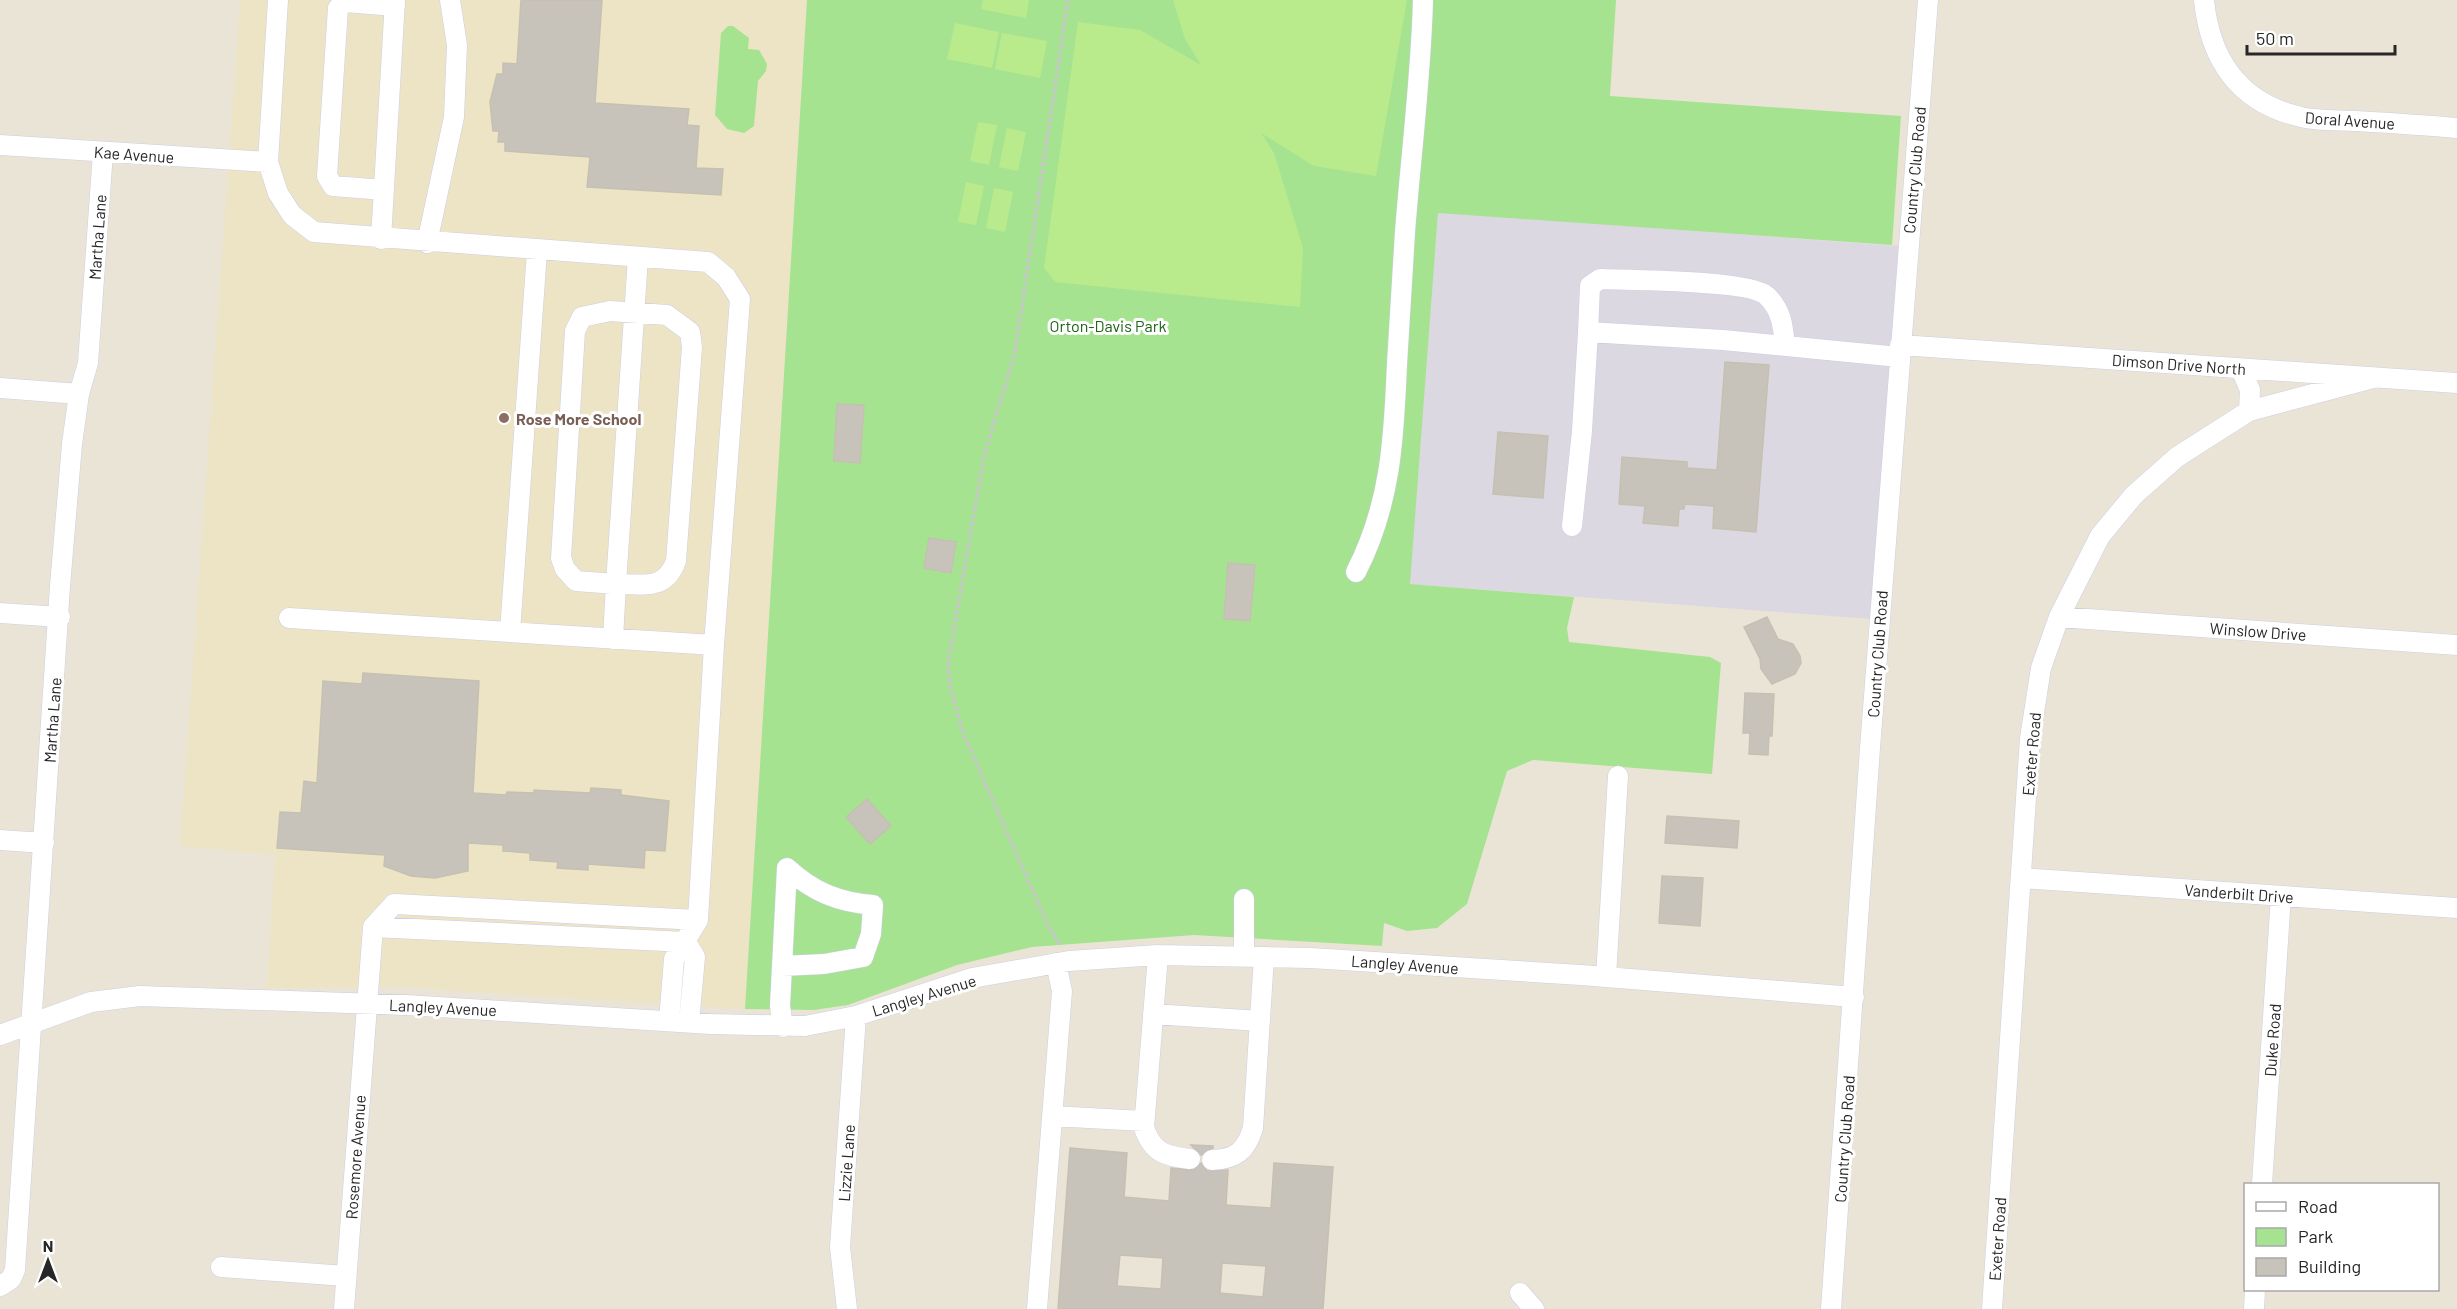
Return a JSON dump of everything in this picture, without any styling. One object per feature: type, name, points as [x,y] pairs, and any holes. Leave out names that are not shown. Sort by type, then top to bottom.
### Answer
[{"type":"street","points":[[278,0],[268,162],[278,193],[292,215],[314,232],[427,243],[708,262],[726,277],[740,299],[714,645],[698,920],[674,959],[669,1021]]},
{"type":"street","points":[[427,243],[454,117],[457,45],[450,0]]},
{"type":"street","points":[[1356,572],[1367,550],[1385,498],[1395,423],[1405,231],[1422,57],[1423,0]]},
{"type":"street","name":"Country Club Road","points":[[1832,1309],[1900,351],[1928,0]]},
{"type":"street","name":"Doral Avenue","points":[[2204,0],[2206,23],[2215,52],[2227,73],[2250,95],[2275,108],[2302,118],[2457,128]]},
{"type":"street","points":[[381,239],[384,190],[395,3],[345,2],[338,8],[327,176],[333,186],[384,190]]},
{"type":"street","name":"Kae Avenue","points":[[0,145],[268,162]]},
{"type":"street","name":"Martha Lane","points":[[2,1286],[15,1270],[72,444],[79,394],[88,363],[104,152]]},
{"type":"street","points":[[510,632],[537,250]]},
{"type":"street","points":[[613,639],[638,257]]},
{"type":"street","points":[[1572,526],[1582,431],[1590,286],[1600,279],[1739,285],[1766,294],[1782,316],[1785,346]]},
{"type":"street","points":[[610,311],[667,315],[690,332],[690,370],[676,561],[671,574],[658,583],[616,584],[576,581],[565,569],[561,558],[575,331],[582,318],[610,311]]},
{"type":"street","name":"Dimson Drive North","points":[[1588,332],[1785,346],[2241,369],[2457,383]]},
{"type":"street","points":[[2241,369],[2250,390],[2249,411]]},
{"type":"street","name":"Exeter Road","points":[[1992,1309],[2030,738],[2041,668],[2059,617],[2100,536],[2134,495],[2177,457],[2249,411],[2373,378]]},
{"type":"street","points":[[0,388],[79,394]]},
{"type":"street","points":[[0,613],[60,617]]},
{"type":"street","name":"Winslow Drive","points":[[2059,617],[2457,645]]},
{"type":"street","points":[[289,618],[714,645]]},
{"type":"street","points":[[1606,977],[1618,776]]},
{"type":"street","points":[[0,840],[44,843]]},
{"type":"street","points":[[782,966],[863,957],[871,934],[873,905],[830,898],[805,884],[787,868],[782,966],[780,1006],[783,1027]]},
{"type":"street","name":"Vanderbilt Drive","points":[[2022,878],[2457,908]]},
{"type":"street","name":"Duke Road","points":[[2262,1183],[2281,896]]},
{"type":"street","points":[[1244,898],[1244,956]]},
{"type":"street","points":[[373,927],[394,904],[698,920]]},
{"type":"street","points":[[373,927],[686,942]]},
{"type":"street","name":"Rosemore Avenue","points":[[344,1309],[373,927]]},
{"type":"street","points":[[686,942],[695,957],[689,1022]]},
{"type":"street","points":[[1158,955],[1144,1121],[1149,1143],[1160,1152],[1190,1159]]},
{"type":"street","name":"Langley Avenue","points":[[0,1035],[72,1007],[116,997],[366,1004],[783,1027],[828,1023],[856,1016],[972,978],[1062,962],[1158,955],[1244,956],[1606,977],[1854,997]]},
{"type":"street","points":[[1212,1160],[1229,1160],[1240,1153],[1248,1143],[1255,1105],[1264,957]]},
{"type":"street","points":[[1037,1309],[1062,991],[1062,962]]},
{"type":"street","points":[[1153,1014],[1260,1021]]},
{"type":"street","name":"Lizzie Lane","points":[[847,1309],[840,1247],[856,1016]]},
{"type":"street","points":[[1052,1116],[1144,1121]]},
{"type":"street","points":[[221,1268],[346,1276]]},
{"type":"street","points":[[2254,1309],[2255,1291]]},
{"type":"street","points":[[1520,1293],[1534,1309]]},
{"type":"path","points":[[1062,962],[963,733],[950,687],[948,664],[984,456],[1015,352],[1068,0]]},
{"type":"shaded area","points":[[240,0],[807,0],[745,1009],[403,987],[267,988],[275,855],[180,846]]},
{"type":"shaded area","points":[[1438,212],[1911,247],[1883,620],[1409,584]]},
{"type":"green space","name":"Orton-Davis Park","points":[[807,0],[1616,0],[1610,96],[1901,116],[1892,245],[1438,213],[1410,584],[1574,597],[1567,628],[1569,642],[1710,657],[1721,663],[1712,774],[1533,760],[1507,771],[1467,904],[1437,928],[1407,931],[1384,923],[1382,946],[1194,935],[1032,947],[957,965],[848,1005],[814,1010],[745,1009]]},
{"type":"green space","points":[[983,0],[1029,0],[1026,18],[981,9]]},
{"type":"green space","points":[[1173,0],[1407,0],[1376,176],[1314,166],[1261,133],[1274,153],[1303,248],[1300,307],[1055,282],[1044,268],[1078,22],[1140,30],[1201,65],[1185,39]]},
{"type":"green space","points":[[955,23],[999,32],[992,68],[947,59]]},
{"type":"green space","points":[[728,26],[733,26],[749,38],[748,49],[759,50],[767,64],[766,71],[758,81],[754,126],[744,133],[727,129],[715,115],[721,33]]},
{"type":"green space","points":[[1002,33],[1047,41],[1040,78],[995,69]]},
{"type":"green space","points":[[978,122],[997,125],[989,165],[970,161]]},
{"type":"green space","points":[[1007,128],[1026,132],[1018,171],[999,167]]},
{"type":"green space","points":[[966,182],[984,186],[976,225],[958,222]]},
{"type":"green space","points":[[994,188],[1013,192],[1005,232],[986,228]]},
{"type":"building","points":[[521,0],[602,0],[595,103],[689,109],[687,125],[699,126],[696,168],[723,169],[721,195],[587,187],[590,157],[505,151],[505,142],[498,142],[499,131],[493,131],[490,102],[497,74],[503,74],[503,63],[517,64]]},
{"type":"building","points":[[1725,362],[1769,365],[1756,532],[1713,528],[1714,506],[1685,504],[1684,509],[1679,509],[1678,526],[1643,523],[1645,506],[1619,504],[1622,457],[1687,462],[1687,468],[1717,470]]},
{"type":"building","points":[[837,404],[864,405],[860,463],[834,461]]},
{"type":"building","points":[[1498,432],[1548,436],[1543,498],[1493,494]]},
{"type":"building","points":[[929,538],[956,542],[951,573],[924,568]]},
{"type":"building","points":[[1228,563],[1255,565],[1250,621],[1224,619]]},
{"type":"building","points":[[1767,617],[1778,639],[1793,644],[1801,663],[1795,674],[1772,684],[1761,669],[1760,659],[1744,627]]},
{"type":"building","points":[[363,673],[479,681],[473,793],[506,795],[507,792],[534,793],[534,790],[590,793],[591,788],[621,790],[621,795],[669,801],[665,851],[645,850],[644,868],[588,864],[588,870],[557,868],[558,862],[530,860],[530,853],[503,851],[503,845],[468,843],[468,871],[435,878],[411,876],[384,866],[385,855],[277,848],[280,812],[301,813],[304,781],[317,783],[323,681],[362,684]]},
{"type":"building","points":[[1745,693],[1774,694],[1772,736],[1769,736],[1768,755],[1749,754],[1750,733],[1743,733]]},
{"type":"building","points":[[867,799],[891,826],[870,844],[846,817]]},
{"type":"building","points":[[1667,816],[1739,821],[1737,848],[1665,843]]},
{"type":"building","points":[[1662,876],[1703,878],[1700,926],[1659,923]]},
{"type":"building","points":[[1191,1145],[1213,1146],[1213,1148],[1201,1155]]},
{"type":"building","points":[[1070,1148],[1127,1153],[1124,1197],[1169,1201],[1171,1168],[1194,1170],[1201,1163],[1207,1171],[1228,1170],[1226,1205],[1271,1208],[1274,1163],[1333,1167],[1323,1309],[1058,1309]],"holes":[[[1120,1255],[1163,1258],[1161,1289],[1117,1286]],[[1222,1263],[1266,1266],[1263,1297],[1220,1293]]]},
{"type":"place","name":"Rose More School","points":[[504,418]]}]
